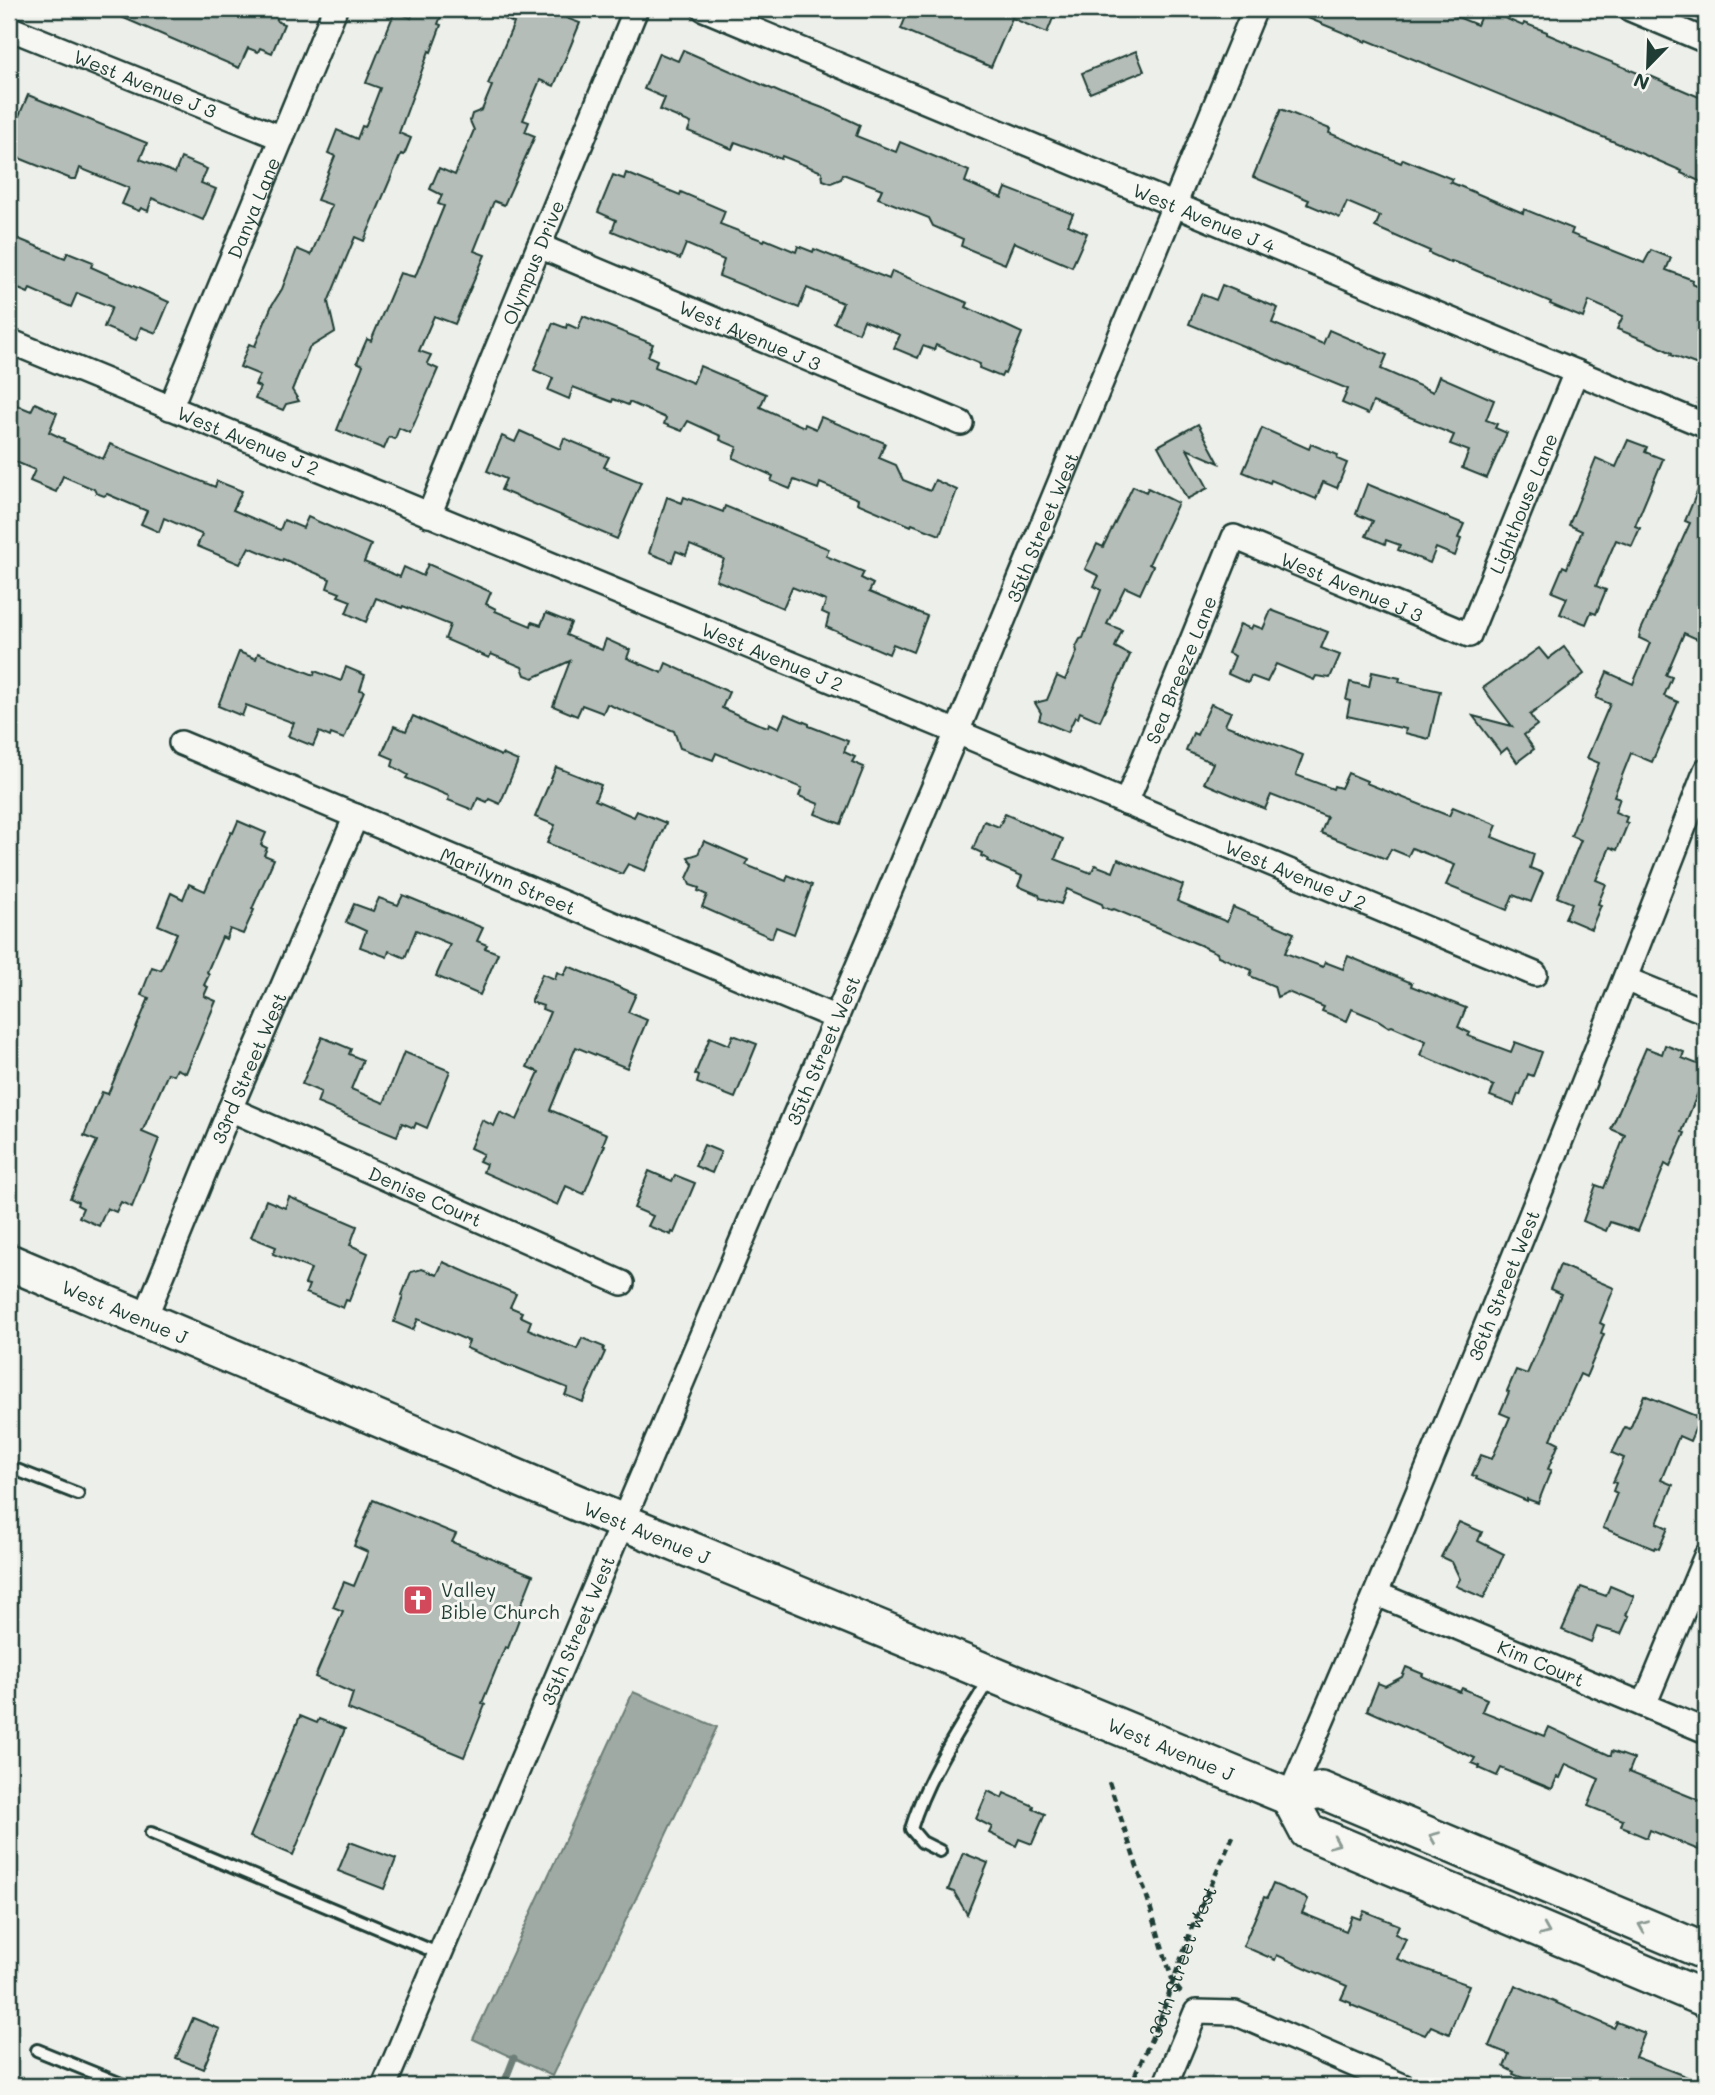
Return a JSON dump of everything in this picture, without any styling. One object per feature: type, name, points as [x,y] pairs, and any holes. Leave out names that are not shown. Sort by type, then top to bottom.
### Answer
[{"type":"main road","name":"West Avenue J","points":[[9,1262],[624,1522],[1289,1797]]},
{"type":"main road","points":[[1706,1952],[1321,1790],[1289,1797],[1307,1831],[1706,1999]]},
{"type":"street","name":"Danya Lane","points":[[170,408],[335,9]]},
{"type":"street","name":"Olympus Drive","points":[[429,515],[636,9]]},
{"type":"street","name":"West Avenue J 4","points":[[705,9],[1706,426]]},
{"type":"street","name":"35th Street West","points":[[384,2086],[838,1018],[1255,9]]},
{"type":"street","points":[[1630,9],[1706,41]]},
{"type":"street","name":"West Avenue J 3","points":[[9,28],[282,138]]},
{"type":"street","name":"West Avenue J 3","points":[[539,246],[961,423]]},
{"type":"street","name":"West Avenue J 2","points":[[9,341],[1535,974]]},
{"type":"street","name":"Lighthouse Lane","points":[[1469,635],[1576,372]]},
{"type":"street","name":"West Avenue J 3","points":[[1234,537],[1469,635]]},
{"type":"street","name":"Sea Breeze Lane","points":[[1126,803],[1234,537]]},
{"type":"street","name":"Marilynn Street","points":[[181,743],[838,1018]]},
{"type":"street","name":"36th Street West","points":[[1289,1797],[1377,1594],[1625,979],[1706,770]]},
{"type":"street","name":"33rd Street West","points":[[144,1320],[230,1109],[356,817]]},
{"type":"street","points":[[1625,979],[1706,1012]]},
{"type":"street","name":"Denise Court","points":[[230,1109],[622,1283]]},
{"type":"street","points":[[1644,1705],[1706,1556]]},
{"type":"street","name":"Kim Court","points":[[1377,1594],[1706,1731]]},
{"type":"street","points":[[1196,2012],[1235,2013],[1403,2086]]},
{"type":"street","name":"36th Street West","points":[[1165,2086],[1196,2012]]},
{"type":"lane","points":[[9,1467],[78,1494]]},
{"type":"lane","points":[[940,1851],[922,1842],[911,1829],[918,1805],[992,1674]]},
{"type":"lane","points":[[151,1833],[440,1954]]},
{"type":"lane","points":[[37,2050],[126,2086]]},
{"type":"path","points":[[1109,1782],[1173,1982],[1196,2012]]},
{"type":"path","name":"36th Street West","points":[[1130,2086],[1159,2022],[1192,1927],[1233,1836]]},
{"type":"shaded area","points":[[633,1692],[717,1727],[552,2076],[473,2039]]},
{"type":"building","points":[[103,9],[247,9],[276,16],[278,22],[284,24],[272,53],[260,48],[258,52],[248,48],[239,68]]},
{"type":"building","points":[[415,9],[430,9],[442,14],[438,24],[441,25],[399,133],[411,138],[404,155],[401,154],[364,241],[355,237],[328,302],[335,332],[309,348],[292,390],[299,401],[286,404],[283,410],[255,399],[260,387],[255,385],[260,375],[240,367],[249,344],[255,346],[272,305],[282,289],[297,249],[311,255],[332,205],[317,200],[335,156],[328,153],[337,130],[357,139],[362,126],[365,127],[380,88],[366,83],[395,11],[411,18]]},
{"type":"building","points":[[481,9],[570,9],[566,18],[580,23],[554,86],[540,80],[523,120],[529,122],[525,132],[535,136],[504,205],[494,201],[474,251],[485,255],[455,324],[434,316],[419,351],[431,355],[427,363],[438,369],[410,433],[399,428],[395,439],[389,437],[384,449],[337,430],[363,365],[357,362],[367,339],[371,341],[400,273],[415,277],[444,206],[438,204],[442,195],[430,189],[439,168],[455,175],[474,130],[470,121],[472,114],[482,110],[492,86],[488,84],[514,23]]},
{"type":"building","points":[[909,9],[1045,9],[1055,13],[1047,33],[1012,18],[991,67],[901,29]]},
{"type":"building","points":[[1286,9],[1438,9],[1477,25],[1484,9],[1523,26],[1524,23],[1547,32],[1572,46],[1706,100],[1706,184],[1610,140]]},
{"type":"building","points":[[683,50],[860,125],[856,136],[896,152],[900,142],[969,171],[965,182],[1002,198],[1006,188],[1073,214],[1068,225],[1087,233],[1072,267],[1014,242],[1005,264],[961,246],[963,239],[933,226],[929,218],[878,198],[882,189],[843,174],[841,179],[831,183],[823,180],[822,172],[782,156],[781,159],[735,142],[732,149],[688,131],[691,123],[660,110],[665,98],[644,89],[659,53],[678,61]]},
{"type":"building","points":[[1136,51],[1144,71],[1090,93],[1082,73]]},
{"type":"building","points":[[28,95],[147,143],[140,159],[175,173],[181,158],[207,169],[201,183],[216,189],[203,220],[152,198],[148,211],[141,208],[139,211],[122,204],[129,188],[80,168],[76,179],[71,179],[9,154],[9,111],[19,116]]},
{"type":"building","points":[[1281,109],[1330,129],[1329,133],[1401,163],[1403,159],[1523,213],[1524,209],[1573,229],[1571,234],[1644,263],[1651,250],[1671,258],[1666,270],[1693,280],[1692,284],[1706,290],[1706,368],[1671,355],[1672,353],[1654,344],[1617,329],[1623,316],[1589,301],[1583,318],[1463,265],[1451,263],[1375,227],[1380,216],[1347,202],[1340,218],[1307,204],[1309,200],[1253,177]]},
{"type":"building","points":[[626,173],[725,211],[720,224],[764,241],[765,239],[796,252],[798,246],[813,252],[814,249],[889,279],[892,271],[968,303],[966,307],[1022,333],[1005,374],[1001,377],[979,368],[980,364],[936,345],[934,350],[923,346],[918,358],[894,348],[900,335],[864,320],[859,333],[834,323],[843,303],[807,288],[799,308],[719,276],[724,260],[686,244],[680,259],[612,231],[616,220],[598,212],[613,175],[624,179]]},
{"type":"building","points":[[9,235],[65,258],[68,252],[93,262],[91,267],[169,302],[156,333],[141,327],[136,340],[104,327],[112,307],[77,293],[71,307],[30,289],[28,293],[9,285]]},
{"type":"building","points":[[1222,285],[1278,308],[1272,323],[1323,344],[1329,330],[1387,355],[1381,369],[1433,392],[1439,376],[1494,400],[1486,420],[1497,424],[1495,428],[1507,433],[1487,478],[1462,468],[1469,451],[1450,444],[1454,435],[1373,402],[1368,414],[1342,403],[1348,389],[1189,324],[1201,294],[1216,300]]},
{"type":"building","points":[[583,316],[653,344],[648,356],[657,360],[655,367],[693,383],[700,366],[766,394],[760,407],[804,427],[805,424],[816,429],[821,417],[885,443],[879,458],[896,465],[903,480],[930,491],[935,480],[957,490],[940,535],[857,503],[858,499],[820,483],[818,489],[794,480],[790,489],[771,481],[773,476],[733,458],[737,447],[720,440],[721,436],[688,421],[682,431],[664,424],[666,418],[629,402],[628,405],[613,399],[612,402],[573,387],[569,399],[548,390],[553,378],[534,370],[553,323],[566,328],[567,324],[578,329]]},
{"type":"building","points":[[9,402],[31,411],[35,403],[57,413],[49,432],[103,459],[110,444],[215,487],[217,481],[242,491],[233,510],[280,530],[284,520],[303,528],[308,517],[371,545],[364,562],[400,577],[404,567],[423,576],[428,564],[491,592],[486,604],[496,609],[495,611],[531,626],[532,622],[541,625],[546,613],[571,623],[566,635],[602,650],[606,639],[630,650],[627,658],[662,673],[666,663],[729,692],[722,708],[756,723],[768,727],[769,723],[779,728],[785,714],[848,741],[844,752],[855,757],[852,762],[864,767],[841,824],[815,814],[819,804],[799,796],[802,788],[716,753],[713,760],[680,748],[674,731],[607,704],[603,713],[582,705],[577,716],[553,706],[570,661],[533,678],[525,675],[522,667],[491,654],[489,658],[445,639],[450,625],[403,606],[402,608],[376,598],[366,622],[346,613],[351,601],[327,588],[330,579],[283,559],[282,561],[249,547],[240,564],[197,546],[201,534],[164,518],[159,532],[141,524],[147,511],[107,494],[104,496],[96,493],[94,489],[63,476],[56,492],[30,481],[35,470],[9,459]]},
{"type":"building","points":[[1198,424],[1219,463],[1187,449],[1208,488],[1187,499],[1158,446]]},
{"type":"building","points":[[1262,428],[1309,449],[1311,444],[1338,455],[1337,459],[1347,463],[1337,488],[1323,482],[1316,499],[1271,480],[1270,483],[1243,472]]},
{"type":"building","points":[[520,431],[560,449],[564,438],[609,457],[604,467],[641,482],[617,539],[501,490],[506,479],[487,471],[502,436],[515,442]]},
{"type":"building","points":[[1628,440],[1647,447],[1645,452],[1663,459],[1635,526],[1640,528],[1632,546],[1616,540],[1596,586],[1606,590],[1596,614],[1591,612],[1586,624],[1560,614],[1567,598],[1552,592],[1563,566],[1567,568],[1582,531],[1569,525],[1596,458],[1616,467]]},
{"type":"building","points":[[1706,471],[1706,595],[1698,612],[1706,616],[1706,643],[1684,633],[1666,675],[1672,677],[1664,696],[1678,702],[1652,762],[1631,753],[1614,796],[1620,798],[1615,812],[1627,817],[1625,822],[1628,823],[1617,850],[1610,847],[1596,880],[1606,884],[1591,929],[1565,918],[1572,903],[1557,897],[1581,840],[1571,836],[1599,763],[1587,758],[1610,704],[1596,698],[1607,672],[1633,684],[1650,643],[1639,638],[1641,630],[1690,523],[1685,521]]},
{"type":"building","points":[[1367,484],[1464,524],[1455,556],[1436,548],[1430,563],[1398,550],[1400,545],[1386,540],[1385,544],[1366,536],[1373,521],[1356,514]]},
{"type":"building","points":[[1133,486],[1146,492],[1148,488],[1178,503],[1149,564],[1153,566],[1140,594],[1125,587],[1107,624],[1122,630],[1115,647],[1130,655],[1100,721],[1080,712],[1068,732],[1039,720],[1041,713],[1035,703],[1047,700],[1057,676],[1065,680],[1101,590],[1094,586],[1099,576],[1085,569],[1097,544],[1103,547]]},
{"type":"building","points":[[667,497],[682,503],[684,497],[723,512],[725,506],[829,549],[826,556],[864,572],[861,578],[873,584],[869,592],[927,616],[913,652],[893,644],[889,654],[826,627],[829,615],[822,612],[826,601],[792,587],[783,608],[716,580],[724,559],[690,545],[686,555],[676,551],[672,562],[649,553]]},
{"type":"building","points":[[1271,610],[1328,632],[1321,648],[1340,655],[1330,678],[1316,676],[1314,680],[1276,664],[1267,682],[1251,676],[1248,683],[1228,674],[1235,656],[1228,653],[1240,624],[1251,629],[1253,625],[1263,629]]},
{"type":"building","points":[[1564,647],[1584,674],[1530,715],[1537,725],[1524,735],[1534,749],[1517,762],[1507,748],[1501,753],[1473,716],[1512,726],[1483,688],[1539,648],[1548,659]]},
{"type":"building","points":[[239,652],[256,659],[258,653],[314,675],[315,671],[341,681],[346,667],[365,675],[360,690],[364,691],[344,739],[319,732],[313,746],[288,736],[294,723],[246,705],[242,716],[218,706]]},
{"type":"building","points":[[1372,672],[1400,678],[1399,682],[1440,691],[1429,739],[1405,733],[1406,729],[1347,716],[1350,701],[1346,700],[1350,682],[1369,687]]},
{"type":"building","points":[[1211,704],[1231,712],[1225,725],[1303,755],[1296,775],[1333,789],[1334,786],[1341,788],[1348,773],[1367,781],[1366,783],[1449,816],[1453,807],[1497,825],[1492,837],[1534,854],[1530,868],[1543,873],[1531,902],[1513,895],[1507,910],[1446,885],[1455,865],[1412,848],[1408,856],[1391,849],[1386,859],[1321,833],[1327,817],[1271,795],[1265,809],[1204,783],[1213,763],[1186,751],[1193,733],[1197,735]]},
{"type":"building","points":[[413,716],[501,756],[502,754],[518,761],[500,804],[478,798],[473,810],[448,800],[449,796],[406,778],[408,775],[392,766],[394,759],[382,754],[394,726],[406,731]]},
{"type":"building","points":[[556,767],[601,785],[595,800],[634,817],[637,811],[666,823],[645,871],[628,864],[622,874],[547,843],[555,825],[535,817]]},
{"type":"building","points":[[1005,814],[1063,839],[1055,859],[1091,873],[1095,865],[1113,872],[1118,859],[1183,885],[1177,901],[1227,922],[1233,907],[1294,933],[1285,953],[1323,967],[1325,962],[1343,969],[1348,956],[1466,1008],[1458,1027],[1470,1033],[1468,1036],[1511,1052],[1515,1042],[1542,1052],[1533,1076],[1528,1074],[1514,1105],[1490,1096],[1494,1086],[1420,1055],[1426,1041],[1392,1026],[1352,1009],[1347,1021],[1322,1011],[1324,1007],[1288,992],[1277,997],[1274,986],[1250,976],[1252,970],[1067,889],[1061,904],[1040,898],[1039,895],[1018,886],[1022,876],[987,861],[988,859],[981,856],[982,853],[973,849],[984,821],[999,827]]},
{"type":"building","points":[[238,821],[266,833],[261,845],[267,848],[264,855],[274,859],[243,934],[230,929],[226,939],[222,937],[207,972],[209,975],[204,985],[208,987],[204,996],[216,1001],[186,1073],[177,1069],[174,1075],[168,1073],[142,1132],[159,1139],[132,1207],[121,1202],[116,1212],[107,1208],[99,1226],[79,1217],[83,1208],[70,1198],[97,1141],[84,1136],[102,1092],[108,1094],[149,998],[141,995],[152,967],[161,970],[177,933],[158,925],[171,893],[183,899],[189,884],[205,891]]},
{"type":"building","points":[[704,841],[748,860],[746,865],[786,881],[788,875],[812,885],[794,934],[776,927],[772,938],[702,907],[707,895],[690,885],[687,878],[693,865],[688,857],[698,854]]},
{"type":"building","points":[[403,895],[483,928],[477,941],[487,945],[485,948],[498,953],[480,995],[436,976],[450,944],[416,930],[405,958],[389,951],[387,957],[360,947],[366,931],[346,922],[354,904],[373,911],[379,898],[398,905]]},
{"type":"building","points":[[568,966],[636,994],[628,1012],[647,1020],[627,1068],[576,1047],[550,1110],[607,1134],[584,1194],[566,1186],[558,1205],[483,1172],[486,1164],[479,1161],[483,1154],[470,1148],[482,1120],[494,1126],[500,1112],[517,1120],[539,1072],[527,1067],[550,1012],[531,1002],[542,974],[555,979],[557,972],[564,975]]},
{"type":"building","points":[[733,1035],[757,1044],[735,1098],[697,1083],[699,1076],[695,1074],[710,1037],[729,1045]]},
{"type":"building","points":[[322,1037],[351,1049],[349,1054],[363,1060],[351,1089],[384,1103],[404,1052],[450,1071],[427,1128],[416,1123],[414,1128],[402,1123],[397,1136],[317,1103],[321,1092],[302,1084]]},
{"type":"building","points":[[1665,1045],[1684,1052],[1682,1058],[1700,1065],[1706,1073],[1682,1132],[1685,1133],[1670,1167],[1665,1164],[1638,1231],[1610,1222],[1606,1231],[1583,1221],[1596,1185],[1604,1188],[1625,1135],[1611,1129],[1646,1048],[1662,1054]]},
{"type":"building","points":[[704,1145],[721,1152],[712,1173],[695,1166]]},
{"type":"building","points":[[649,1171],[672,1181],[675,1175],[695,1183],[671,1235],[648,1226],[653,1216],[634,1208]]},
{"type":"building","points":[[289,1197],[357,1226],[350,1245],[368,1253],[349,1301],[346,1300],[343,1308],[306,1293],[309,1285],[305,1284],[311,1269],[273,1254],[276,1247],[251,1237],[266,1200],[285,1208]]},
{"type":"building","points":[[443,1262],[516,1294],[510,1307],[522,1312],[520,1316],[531,1321],[528,1329],[577,1349],[582,1338],[604,1347],[605,1352],[583,1402],[565,1395],[568,1388],[466,1348],[469,1341],[418,1319],[413,1330],[394,1322],[411,1272],[422,1269],[437,1275]]},
{"type":"building","points":[[1560,1265],[1614,1288],[1600,1323],[1604,1325],[1601,1333],[1604,1334],[1594,1358],[1586,1377],[1580,1374],[1551,1439],[1559,1443],[1538,1503],[1527,1501],[1472,1475],[1481,1455],[1492,1459],[1510,1417],[1500,1413],[1509,1392],[1507,1391],[1516,1370],[1527,1374],[1546,1331],[1561,1294],[1550,1289]]},
{"type":"building","points":[[1644,1395],[1696,1416],[1699,1420],[1690,1441],[1679,1436],[1661,1480],[1673,1485],[1657,1523],[1668,1528],[1659,1549],[1603,1528],[1617,1493],[1613,1491],[1616,1483],[1613,1482],[1624,1458],[1612,1453],[1625,1427],[1630,1429]]},
{"type":"building","points":[[373,1500],[456,1534],[452,1542],[533,1575],[516,1618],[519,1619],[482,1703],[485,1705],[464,1757],[348,1709],[353,1693],[315,1677],[343,1611],[333,1607],[344,1582],[354,1586],[368,1552],[354,1546]]},
{"type":"building","points":[[1459,1522],[1482,1532],[1478,1541],[1504,1554],[1484,1598],[1456,1586],[1460,1579],[1452,1562],[1441,1557]]},
{"type":"building","points":[[1610,1586],[1634,1596],[1621,1634],[1597,1627],[1591,1642],[1562,1630],[1581,1587],[1606,1596]]},
{"type":"building","points":[[1406,1667],[1460,1692],[1462,1688],[1487,1699],[1482,1711],[1545,1736],[1549,1727],[1609,1755],[1612,1751],[1634,1759],[1629,1772],[1706,1803],[1706,1838],[1701,1851],[1650,1830],[1647,1838],[1621,1826],[1623,1820],[1588,1806],[1599,1779],[1566,1764],[1552,1789],[1501,1768],[1497,1776],[1472,1763],[1475,1758],[1367,1710],[1378,1683],[1385,1686],[1402,1677]]},
{"type":"building","points":[[300,1716],[317,1723],[319,1719],[345,1729],[293,1855],[250,1837]]},
{"type":"building","points":[[988,1791],[1002,1798],[1004,1793],[1034,1806],[1033,1809],[1045,1814],[1032,1844],[1019,1839],[1016,1846],[989,1833],[992,1827],[976,1819]]},
{"type":"building","points":[[350,1842],[396,1859],[384,1889],[338,1871]]},
{"type":"building","points":[[963,1853],[988,1863],[967,1914],[954,1892],[948,1890]]},
{"type":"building","points":[[1273,1884],[1308,1899],[1302,1913],[1346,1931],[1352,1916],[1360,1919],[1364,1911],[1399,1925],[1395,1934],[1406,1939],[1397,1959],[1469,1985],[1449,2034],[1431,2026],[1425,2035],[1351,2005],[1341,1999],[1347,1986],[1277,1955],[1275,1960],[1243,1946],[1264,1897],[1267,1898]]},
{"type":"building","points":[[1515,1985],[1614,2028],[1617,2022],[1645,2033],[1635,2057],[1706,2086],[1543,2086],[1513,2074],[1514,2072],[1504,2067],[1509,2054],[1489,2046]]},
{"type":"building","points":[[193,2018],[220,2029],[203,2069],[176,2058]]},
{"type":"waterway","points":[[503,2086],[514,2058]]},
{"type":"place","name":"Valley Bible Church","points":[[418,1600]]}]
